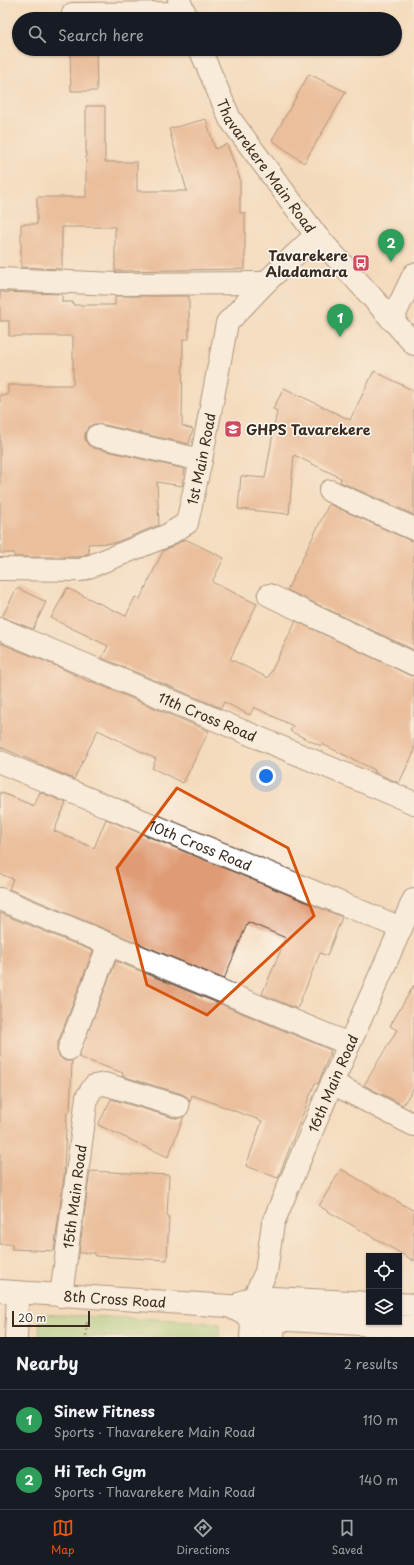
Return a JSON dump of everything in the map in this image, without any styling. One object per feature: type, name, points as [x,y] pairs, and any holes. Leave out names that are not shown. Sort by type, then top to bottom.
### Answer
[{"type":"street","points":[[146,12],[183,11]]},
{"type":"street","name":"Thavarekere Main Road","points":[[203,56],[230,119],[316,235],[414,344]]},
{"type":"street","name":"1st Main Road","points":[[0,569],[81,570],[166,536],[187,523],[201,460],[227,323],[265,283],[316,235]]},
{"type":"street","points":[[392,320],[414,274]]},
{"type":"street","points":[[0,279],[116,284],[265,283]]},
{"type":"street","points":[[97,436],[201,460]]},
{"type":"street","points":[[330,491],[414,529]]},
{"type":"street","points":[[269,595],[414,664]]},
{"type":"street","name":"11th Cross Road","points":[[0,630],[414,803]]},
{"type":"street","name":"10th Cross Road","points":[[0,762],[409,915]]},
{"type":"street","points":[[0,899],[349,1044]]},
{"type":"street","name":"16th Main Road","points":[[252,1317],[266,1272],[274,1223],[349,1044],[409,915]]},
{"type":"street","points":[[69,1049],[109,944]]},
{"type":"street","points":[[332,1083],[414,1125]]},
{"type":"street","name":"15th Main Road","points":[[61,1296],[87,1097],[94,1086],[105,1084],[178,1106]]},
{"type":"street","name":"16th Main Road","points":[[266,1272],[274,1318]]},
{"type":"street","points":[[9,1292],[16,1337]]},
{"type":"street","name":"8th Cross Road","points":[[9,1292],[229,1306],[252,1317],[414,1327]]},
{"type":"street","name":"8th Cross Road","points":[[274,1318],[366,1303]]},
{"type":"street","points":[[402,1304],[414,1305]]},
{"type":"highlighted area","points":[[177,788],[288,848],[314,916],[207,1015],[147,985],[117,868]]},
{"type":"green space","points":[[40,1314],[178,1320],[220,1324],[219,1337],[39,1337]]},
{"type":"building","points":[[70,56],[96,56],[97,91],[71,91]]},
{"type":"building","points":[[309,74],[346,92],[304,163],[272,140]]},
{"type":"building","points":[[86,106],[105,106],[105,162],[137,162],[137,191],[187,191],[169,129],[206,119],[215,149],[227,144],[240,179],[240,213],[245,213],[245,269],[115,271],[115,227],[62,227],[62,269],[21,267],[21,224],[37,224],[37,197],[86,197]]},
{"type":"building","points":[[0,292],[62,294],[62,302],[73,302],[73,305],[115,305],[115,296],[189,296],[189,339],[183,339],[182,426],[193,429],[189,444],[100,424],[94,424],[88,427],[85,434],[85,439],[88,445],[94,448],[185,469],[182,486],[157,482],[159,525],[114,543],[88,544],[89,553],[79,557],[14,557],[14,553],[0,553],[0,395],[8,395],[8,385],[73,385],[73,336],[9,336],[9,321],[0,321]]},
{"type":"building","points":[[374,371],[414,391],[414,515],[340,482],[341,478],[294,455],[289,514],[238,509],[241,476],[265,478],[277,411],[273,409],[284,388],[350,420]]},
{"type":"building","points":[[329,504],[414,541],[414,650],[287,590]]},
{"type":"building","points":[[185,539],[224,558],[212,582],[257,604],[230,659],[268,678],[296,621],[409,675],[414,676],[414,752],[399,783],[374,772],[375,770],[322,744],[321,746],[290,731],[293,726],[254,707],[250,715],[224,702],[221,708],[102,658],[108,646],[51,618],[67,588],[126,616],[135,597],[140,599],[163,551]]},
{"type":"building","points":[[17,588],[46,602],[33,629],[2,617]]},
{"type":"building","points":[[0,643],[209,731],[183,783],[152,768],[156,759],[98,730],[74,779],[0,747]]},
{"type":"building","points":[[0,792],[34,806],[40,792],[66,803],[54,831],[94,848],[106,819],[342,917],[327,956],[320,953],[297,1009],[262,994],[286,938],[248,922],[224,979],[9,889],[13,879],[0,874]]},
{"type":"building","points":[[0,913],[93,951],[57,1045],[57,1051],[60,1057],[65,1061],[72,1061],[70,1112],[67,1111],[65,1169],[54,1251],[12,1249],[12,1244],[0,1244]]},
{"type":"building","points":[[116,961],[331,1050],[318,1084],[315,1083],[278,1178],[246,1166],[262,1121],[192,1095],[190,1102],[187,1097],[182,1094],[122,1076],[123,1073],[78,1057]]},
{"type":"building","points":[[414,985],[414,1087],[403,1105],[364,1085],[397,1030],[390,1026]]},
{"type":"building","points":[[111,1099],[174,1118],[184,1116],[168,1157],[98,1125]]},
{"type":"building","points":[[341,1169],[414,1211],[414,1261],[402,1253],[319,1206]]},
{"type":"building","points":[[90,1171],[169,1175],[167,1260],[95,1256],[95,1253],[79,1253]]},
{"type":"place","name":"Hi Tech Gym","points":[[391,262]]},
{"type":"place","name":"Tavarekere Aladamara","points":[[361,263]]},
{"type":"place","name":"Sinew Fitness","points":[[340,337]]},
{"type":"place","name":"GHPS Tavarekere","points":[[233,429]]}]
